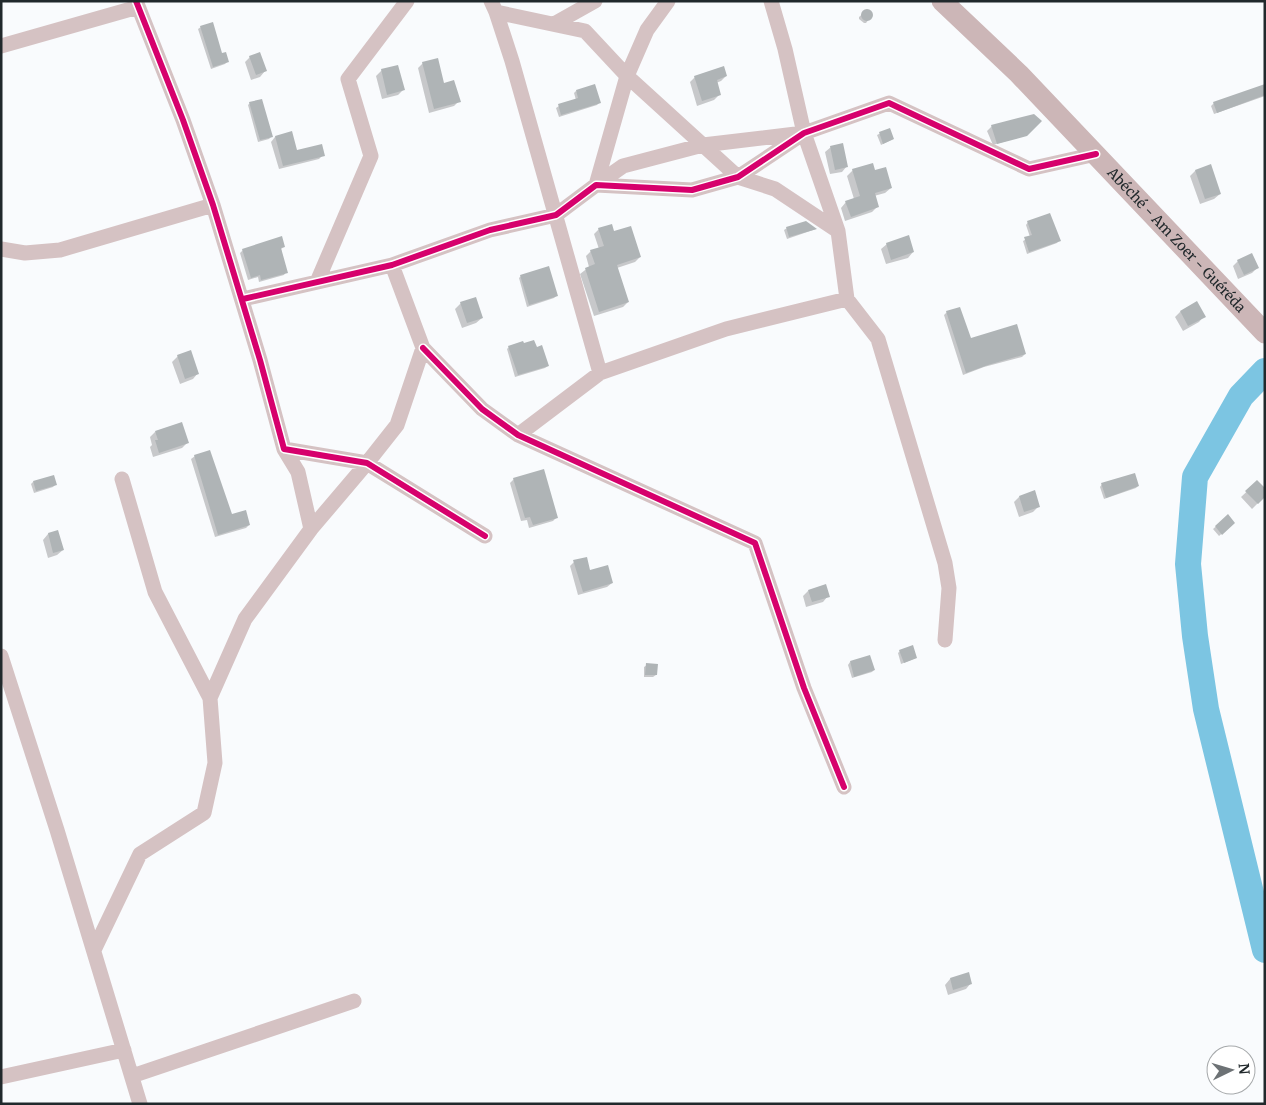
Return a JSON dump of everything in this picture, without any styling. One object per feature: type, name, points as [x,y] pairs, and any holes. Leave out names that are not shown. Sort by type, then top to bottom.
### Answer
[{"type":"main road","name":"Abéché - Am Zoer - Guéréda","points":[[942,1],[1019,74],[1264,332]]},
{"type":"street","points":[[317,282],[371,156],[348,79],[407,1]]},
{"type":"street","points":[[554,24],[595,1]]},
{"type":"street","points":[[596,185],[627,76],[647,30],[668,1]]},
{"type":"street","points":[[771,1],[785,49],[804,133],[838,231],[847,299],[878,339],[945,563],[949,588],[946,640]]},
{"type":"street","points":[[1,46],[137,4],[183,120],[213,205],[243,299],[284,449],[298,472],[311,529]]},
{"type":"street","points":[[493,6],[585,31],[627,76],[738,177],[775,189],[838,231]]},
{"type":"street","points":[[493,6],[556,216],[600,373]]},
{"type":"street","points":[[243,299],[392,265],[490,230],[556,216],[623,166],[703,145],[804,133],[889,103],[1029,169],[1096,154]]},
{"type":"street","points":[[596,185],[692,190],[738,177],[804,133]]},
{"type":"street","points":[[1,249],[25,253],[60,250],[213,205]]},
{"type":"street","points":[[392,265],[423,348],[482,409],[518,435],[755,543],[804,688],[844,787]]},
{"type":"street","points":[[518,435],[600,373],[726,329],[847,299]]},
{"type":"street","points":[[210,698],[244,619],[311,529],[397,426],[423,348]]},
{"type":"street","points":[[284,449],[368,463],[485,536]]},
{"type":"street","points":[[94,950],[140,854],[204,813],[215,763],[210,698],[155,592],[122,479]]},
{"type":"street","points":[[1,656],[94,950],[140,1104]]},
{"type":"street","points":[[132,1076],[354,1001]]},
{"type":"street","points":[[1,1077],[124,1050]]},
{"type":"building","points":[[867,9],[873,15],[867,21],[861,15]]},
{"type":"building","points":[[213,22],[222,53],[226,52],[229,62],[213,67],[200,26]]},
{"type":"building","points":[[260,52],[267,71],[256,75],[249,56]]},
{"type":"building","points":[[438,58],[444,83],[454,80],[461,102],[434,109],[422,62]]},
{"type":"building","points":[[398,65],[405,90],[387,95],[381,69]]},
{"type":"building","points":[[724,66],[727,76],[717,80],[721,95],[702,101],[694,76]]},
{"type":"building","points":[[595,84],[601,103],[561,115],[558,104],[578,98],[576,90]]},
{"type":"building","points":[[1265,84],[1265,95],[1217,113],[1213,102]]},
{"type":"building","points":[[262,99],[273,137],[260,140],[249,102]]},
{"type":"building","points":[[1034,114],[1042,121],[1027,136],[997,144],[991,125]]},
{"type":"building","points":[[890,128],[894,139],[883,144],[879,132]]},
{"type":"building","points":[[292,131],[297,150],[322,144],[325,156],[283,166],[275,136]]},
{"type":"building","points":[[843,143],[848,167],[835,170],[830,146]]},
{"type":"building","points":[[873,163],[875,170],[886,167],[892,188],[875,193],[879,207],[851,217],[845,201],[860,196],[852,169]]},
{"type":"building","points":[[1211,164],[1221,194],[1205,199],[1195,170]]},
{"type":"building","points":[[1050,213],[1061,241],[1029,252],[1024,237],[1032,235],[1027,221]]},
{"type":"building","points":[[806,221],[817,229],[789,237],[786,227]]},
{"type":"building","points":[[612,224],[614,231],[631,226],[641,257],[617,265],[629,302],[599,312],[585,268],[595,264],[590,250],[604,246],[598,228]]},
{"type":"building","points":[[909,235],[914,252],[891,260],[886,243]]},
{"type":"building","points":[[282,236],[285,247],[281,248],[288,273],[261,280],[260,275],[251,278],[242,249]]},
{"type":"building","points":[[1252,253],[1259,268],[1244,275],[1237,260]]},
{"type":"building","points":[[549,266],[558,296],[529,305],[520,275]]},
{"type":"building","points":[[476,297],[483,318],[467,323],[460,302]]},
{"type":"building","points":[[1197,301],[1206,317],[1188,326],[1180,311]]},
{"type":"building","points":[[960,307],[971,338],[1017,324],[1026,354],[966,373],[946,311]]},
{"type":"building","points":[[534,340],[537,347],[542,345],[549,366],[518,375],[508,346]]},
{"type":"building","points":[[191,350],[199,374],[185,379],[177,355]]},
{"type":"building","points":[[182,422],[189,443],[159,453],[155,440],[158,440],[155,431]]},
{"type":"building","points":[[210,450],[232,514],[246,510],[250,525],[218,535],[194,455]]},
{"type":"building","points":[[544,469],[558,518],[533,525],[530,517],[525,518],[513,478]]},
{"type":"building","points":[[1135,473],[1139,486],[1106,498],[1101,483]]},
{"type":"building","points":[[54,475],[57,485],[36,491],[33,481]]},
{"type":"building","points":[[1257,480],[1265,488],[1265,497],[1258,504],[1245,491]]},
{"type":"building","points":[[1035,490],[1040,507],[1024,512],[1019,496]]},
{"type":"building","points":[[1228,514],[1235,523],[1222,535],[1215,526]]},
{"type":"building","points":[[58,530],[64,550],[53,553],[48,533]]},
{"type":"building","points":[[587,557],[590,570],[608,565],[613,583],[583,592],[573,560]]},
{"type":"building","points":[[826,584],[830,597],[812,602],[808,590]]},
{"type":"building","points":[[913,645],[917,658],[904,663],[899,650]]},
{"type":"building","points":[[870,655],[875,670],[854,677],[850,661]]},
{"type":"building","points":[[646,663],[658,664],[657,675],[645,675]]},
{"type":"building","points":[[969,972],[972,984],[953,990],[950,978]]},
{"type":"waterway","points":[[1265,371],[1241,396],[1195,477],[1188,564],[1195,636],[1206,709],[1265,950]]},
{"type":"cycle path","points":[[136,1],[183,120],[213,205],[260,360],[284,449],[367,463],[485,536]]},
{"type":"cycle path","points":[[243,299],[392,265],[490,230],[556,215],[596,185],[692,190],[738,177],[804,133],[889,103],[1029,169],[1096,154]]},
{"type":"cycle path","points":[[423,348],[482,409],[518,435],[755,543],[804,688],[844,787]]}]
